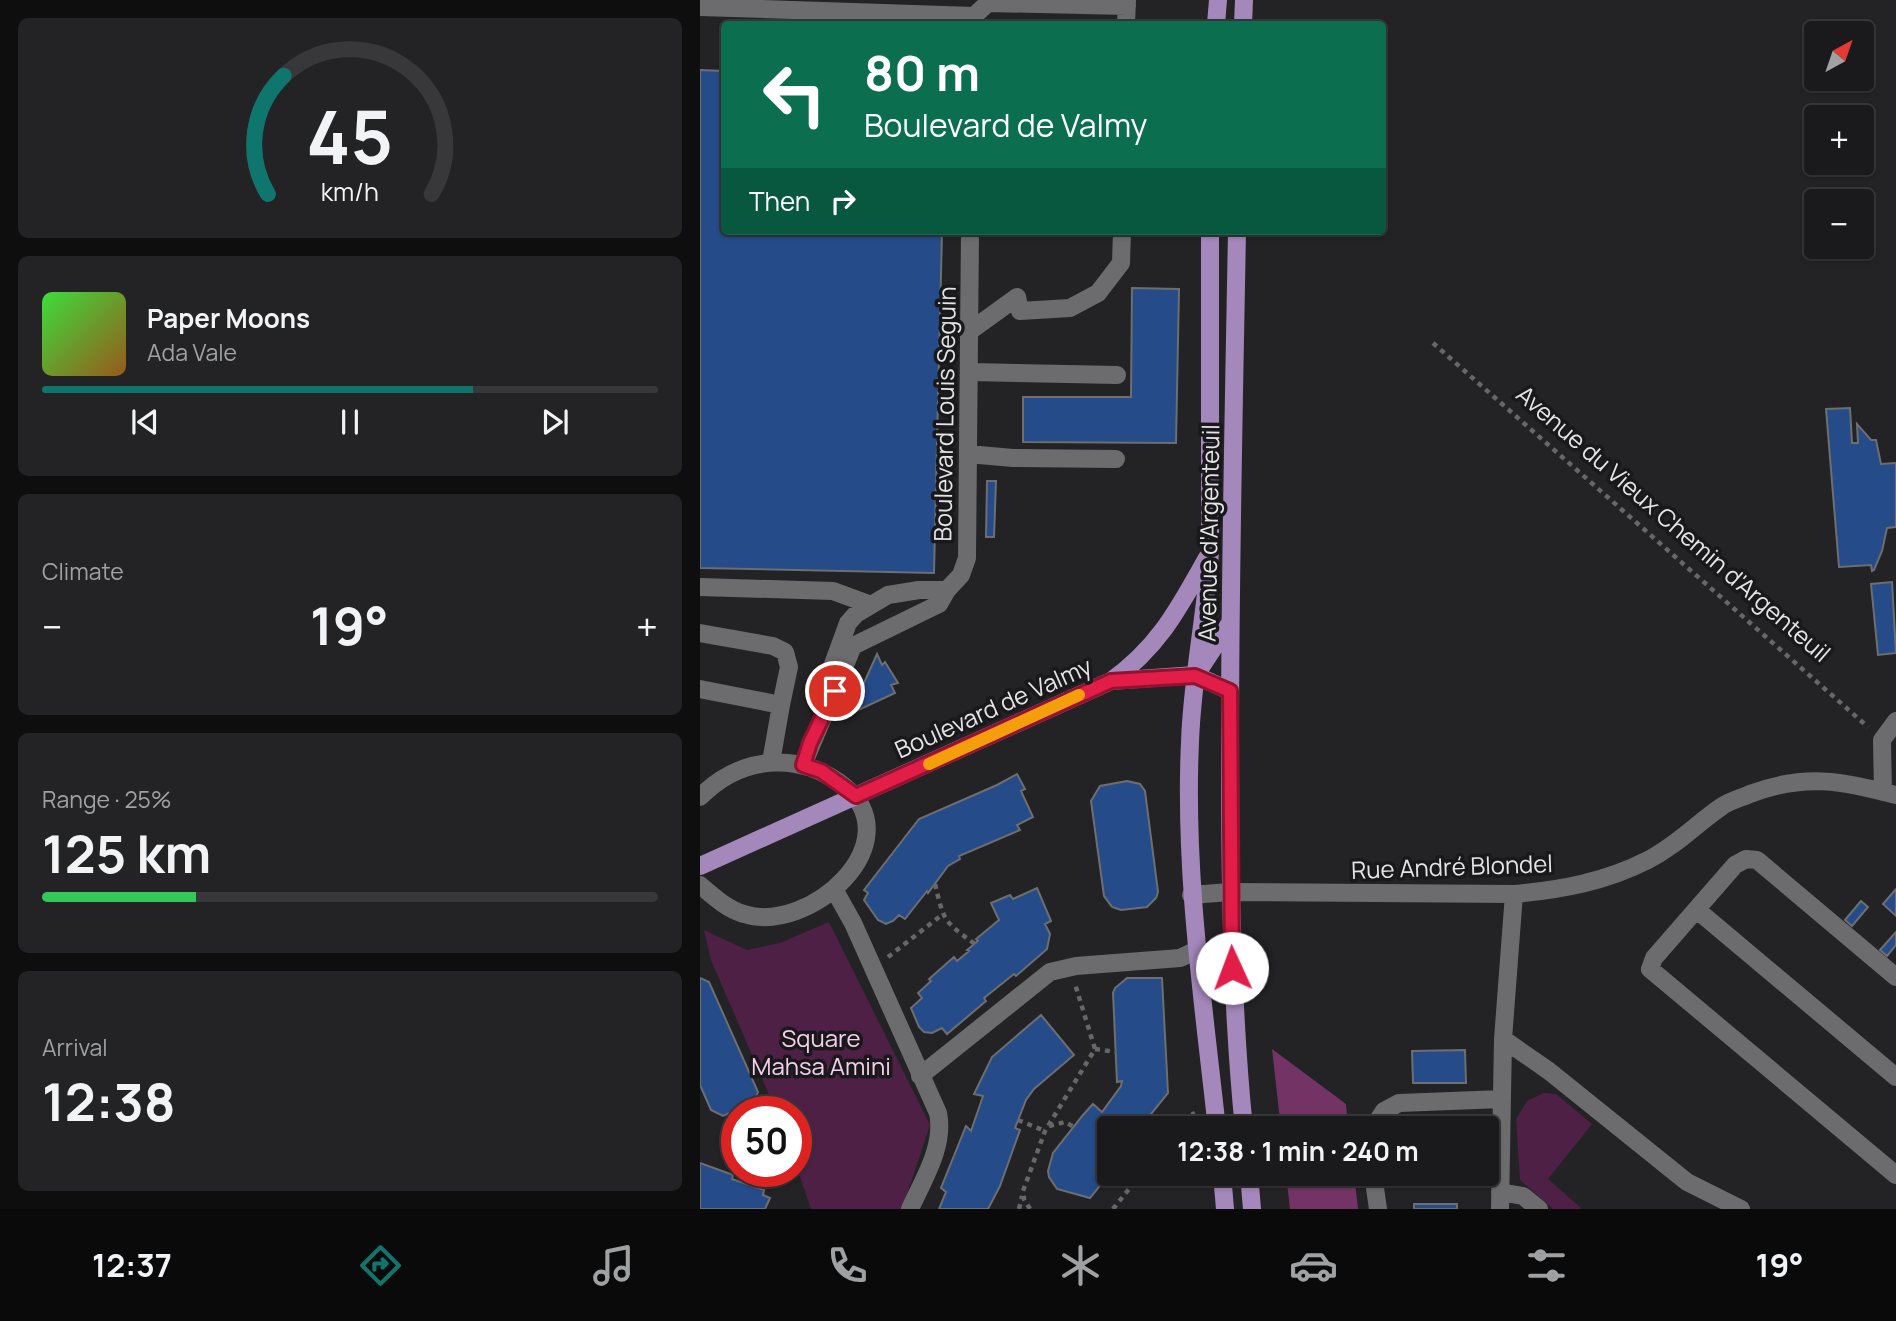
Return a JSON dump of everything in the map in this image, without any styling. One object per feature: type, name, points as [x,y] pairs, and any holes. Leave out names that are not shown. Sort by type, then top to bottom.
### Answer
[{"type":"main road","points":[[1216,21],[1217,0]]},
{"type":"main road","points":[[1243,21],[1244,0]]},
{"type":"main road","name":"Avenue d'Argenteuil","points":[[1210,235],[1210,551],[1207,601],[1195,676],[1190,742],[1191,895],[1216,1116]]},
{"type":"main road","name":"Avenue d'Argenteuil","points":[[1237,235],[1230,622],[1230,892],[1232,983],[1243,1116]]},
{"type":"main road","points":[[1111,681],[1132,666],[1167,628],[1210,551]]},
{"type":"main road","points":[[1195,676],[1230,622]]},
{"type":"main road","name":"Boulevard de Valmy","points":[[700,866],[1111,681],[1195,676],[1230,691]]},
{"type":"main road","points":[[1223,1186],[1226,1209]]},
{"type":"main road","points":[[1250,1186],[1252,1209]]},
{"type":"street","points":[[700,7],[923,7],[974,20],[988,3],[1075,3],[1127,10]]},
{"type":"street","name":"Boulevard Louis Seguin","points":[[803,765],[853,646],[939,604],[961,575],[967,558],[970,235]]},
{"type":"street","points":[[970,331],[1017,297],[1020,311],[1070,308],[1098,293],[1121,263],[1122,235]]},
{"type":"street","points":[[970,372],[1117,375]]},
{"type":"street","points":[[968,454],[1013,458],[1116,459]]},
{"type":"street","points":[[700,587],[833,591],[871,605]]},
{"type":"street","name":"Boulevard Louis Seguin","points":[[812,741],[816,711],[848,624],[856,614],[888,595],[919,590],[947,590]]},
{"type":"street","points":[[700,633],[773,646],[785,652],[789,667],[771,762]]},
{"type":"street","points":[[700,689],[781,705]]},
{"type":"street","points":[[1890,793],[1882,740],[1896,721]]},
{"type":"street","points":[[700,886],[731,909],[757,917],[779,917],[835,891],[862,855],[867,824],[856,796],[821,771],[803,765],[771,762],[747,767],[704,787]]},
{"type":"street","name":"Rue André Blondel","points":[[1191,895],[1230,892],[1514,894],[1584,884],[1648,860],[1684,838],[1722,805],[1772,787],[1822,779],[1890,793]]},
{"type":"street","points":[[1894,972],[1757,860],[1746,859],[1735,865],[1654,958],[1650,969],[1896,1175]]},
{"type":"street","points":[[835,891],[853,923],[938,1113],[940,1135],[910,1209]]},
{"type":"street","points":[[1514,894],[1503,1039],[1500,1201],[1523,1196],[1539,1209]]},
{"type":"street","points":[[1697,910],[1896,1077]]},
{"type":"street","points":[[920,1076],[1050,972],[1076,966],[1180,958],[1197,950]]},
{"type":"street","points":[[1503,1039],[1549,1071],[1686,1182],[1741,1209]]},
{"type":"street","points":[[1381,1116],[1384,1111],[1399,1103],[1502,1099]]},
{"type":"street","points":[[1375,1186],[1378,1209]]},
{"type":"path","name":"Avenue du Vieux Chemin d'Argenteuil","points":[[1433,343],[1882,740]]},
{"type":"path","points":[[935,884],[948,924],[975,944]]},
{"type":"path","points":[[884,961],[943,914]]},
{"type":"path","points":[[1019,1209],[1046,1129],[1095,1049],[1074,980]]},
{"type":"path","points":[[1095,1049],[1116,1052]]},
{"type":"path","points":[[1018,1120],[1046,1129],[1065,1122],[1074,1127]]},
{"type":"path","points":[[1113,1209],[1131,1186]]},
{"type":"path","points":[[1023,1195],[1030,1209]]},
{"type":"green space","name":"Square Mahsa Amini","points":[[829,922],[930,1125],[902,1209],[811,1209],[804,1187],[812,1187],[812,1096],[770,1096],[711,960],[704,930],[747,950],[780,943]]},
{"type":"green space","points":[[1544,1093],[1556,1094],[1592,1124],[1548,1179],[1580,1209],[1553,1209],[1520,1180],[1516,1119],[1527,1101]]},
{"type":"shaded area","points":[[1272,1049],[1346,1104],[1347,1116],[1280,1116]]},
{"type":"shaded area","points":[[1287,1186],[1355,1186],[1358,1209],[1290,1209]]},
{"type":"building","points":[[700,70],[721,71],[721,235],[942,235],[934,573],[700,568]]},
{"type":"building","points":[[1132,288],[1179,289],[1176,443],[1023,442],[1023,397],[1131,397]]},
{"type":"building","points":[[1850,408],[1852,443],[1858,443],[1857,424],[1871,440],[1876,440],[1881,464],[1896,463],[1896,527],[1887,528],[1882,551],[1872,571],[1871,565],[1839,567],[1826,409]]},
{"type":"building","points":[[987,481],[996,481],[994,537],[986,537]]},
{"type":"building","points":[[1892,582],[1896,653],[1878,655],[1871,584]]},
{"type":"building","points":[[877,654],[882,665],[885,662],[898,683],[891,685],[895,693],[850,714]]},
{"type":"building","points":[[1017,774],[1025,789],[1021,791],[1033,817],[1017,825],[1020,830],[959,856],[960,859],[948,866],[905,919],[899,915],[886,924],[878,920],[864,900],[868,893],[864,890],[919,819]]},
{"type":"building","points":[[1127,781],[1140,784],[1145,791],[1158,892],[1147,907],[1121,910],[1112,907],[1104,896],[1091,801],[1100,786]]},
{"type":"building","points":[[1037,888],[1051,921],[1045,924],[1050,934],[1047,949],[1016,976],[1014,974],[984,998],[986,1001],[947,1034],[942,1028],[932,1033],[924,1032],[911,1008],[922,998],[918,993],[931,981],[929,979],[954,957],[957,961],[969,951],[967,950],[978,941],[976,939],[999,920],[991,903],[1010,895],[1013,899]]},
{"type":"building","points":[[1896,889],[1896,916],[1883,904]]},
{"type":"building","points":[[1861,901],[1868,907],[1852,926],[1845,920]]},
{"type":"building","points":[[1896,932],[1896,945],[1887,956],[1880,950]]},
{"type":"building","points":[[700,978],[709,982],[758,1092],[756,1096],[721,1096],[721,1115],[711,1110],[700,1085]]},
{"type":"building","points":[[1127,978],[1162,978],[1168,1093],[1149,1116],[1097,1116],[1097,1186],[1100,1186],[1090,1198],[1057,1189],[1048,1171],[1053,1153],[1083,1115],[1093,1104],[1102,1112],[1121,1086],[1122,1081],[1117,1082],[1113,993]]},
{"type":"building","points":[[1041,1015],[1074,1055],[1034,1089],[1026,1100],[1015,1128],[1020,1130],[1000,1186],[988,1209],[939,1209],[946,1192],[941,1188],[966,1126],[971,1131],[983,1096],[974,1094],[992,1057]]},
{"type":"building","points":[[1465,1050],[1466,1083],[1413,1083],[1412,1051]]},
{"type":"building","points":[[700,1163],[721,1171],[721,1187],[755,1187],[764,1190],[763,1195],[770,1198],[765,1209],[700,1209]]},
{"type":"building","points":[[1414,1204],[1457,1204],[1457,1209],[1414,1209]]},
{"type":"slow traffic","points":[[929,764],[1079,695]]},
{"type":"route","points":[[835,691],[810,743],[803,765],[821,771],[856,796],[1111,681],[1195,676],[1230,691],[1232,968]]}]
